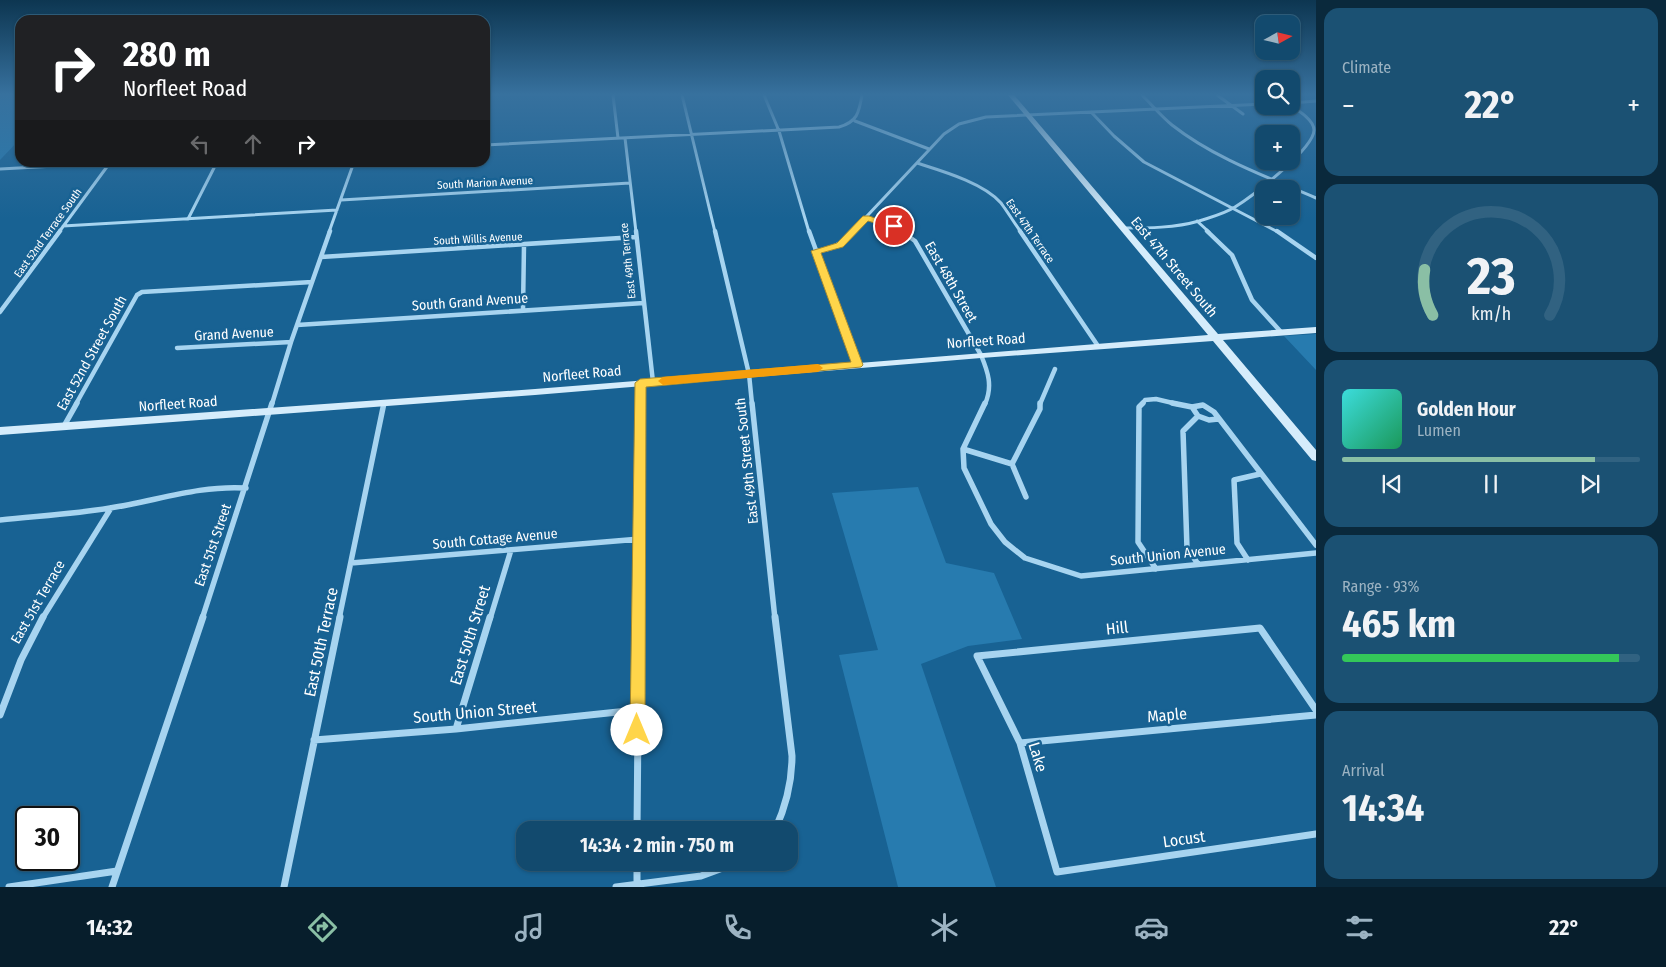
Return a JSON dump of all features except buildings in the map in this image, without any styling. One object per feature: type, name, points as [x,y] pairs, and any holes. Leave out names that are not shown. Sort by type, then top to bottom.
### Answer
[{"type":"street","points":[[490,145],[661,136]]},
{"type":"street","name":"East 49th Street South","points":[[692,136],[750,374],[777,639],[792,756],[792,778],[779,821]]},
{"type":"street","points":[[781,136],[815,251],[858,365]]},
{"type":"street","points":[[896,136],[929,149]]},
{"type":"street","points":[[815,251],[828,250],[840,245],[942,136]]},
{"type":"street","name":"East 47th Street South","points":[[1047,136],[1316,457]]},
{"type":"street","points":[[1114,136],[1144,162],[1275,230],[1316,258]]},
{"type":"street","points":[[1188,136],[1231,161],[1316,198]]},
{"type":"street","points":[[1123,228],[1162,227],[1197,221],[1234,208],[1300,153],[1312,136]]},
{"type":"street","name":"East 49th Terrace","points":[[625,138],[653,382]]},
{"type":"street","name":"East 47th Terrace","points":[[917,163],[966,180],[986,191],[1000,202],[1098,346]]},
{"type":"street","points":[[0,169],[35,167]]},
{"type":"street","name":"East 52nd Terrace South","points":[[0,312],[107,167]]},
{"type":"street","points":[[188,219],[214,167]]},
{"type":"street","points":[[341,200],[352,167]]},
{"type":"street","name":"South Marion Avenue","points":[[341,200],[630,183]]},
{"type":"street","name":"East 51st Street","points":[[112,887],[246,488],[291,342],[341,200]]},
{"type":"street","points":[[64,226],[337,210]]},
{"type":"street","name":"East 48th Street","points":[[866,218],[894,226],[915,241],[981,355],[989,375],[990,393],[963,449]]},
{"type":"street","points":[[1197,221],[1232,255],[1252,300],[1264,316],[1281,332]]},
{"type":"street","name":"South Willis Avenue","points":[[321,257],[636,237]]},
{"type":"street","points":[[522,310],[524,245]]},
{"type":"street","name":"East 52nd Street South","points":[[64,426],[137,295],[142,292],[312,282]]},
{"type":"street","name":"South Grand Avenue","points":[[297,325],[644,303]]},
{"type":"street","name":"Norfleet Road","points":[[0,431],[1316,330]]},
{"type":"street","name":"Grand Avenue","points":[[177,348],[291,342]]},
{"type":"street","points":[[1012,464],[1040,409],[1040,402],[1055,369]]},
{"type":"street","points":[[637,821],[640,383]]},
{"type":"street","points":[[1156,568],[1138,542],[1139,407],[1145,400],[1156,399],[1192,407],[1198,404],[1208,406],[1214,411],[1260,474],[1316,545]]},
{"type":"street","name":"East 50th Terrace","points":[[284,887],[384,402]]},
{"type":"street","points":[[1192,407],[1198,416],[1209,420],[1218,418]]},
{"type":"street","points":[[1198,416],[1183,431],[1188,548],[1198,564]]},
{"type":"street","points":[[963,449],[1012,464],[1026,496]]},
{"type":"street","name":"South Union Avenue","points":[[963,449],[964,468],[991,524],[1005,542],[1025,558],[1044,566],[1081,576],[1316,553]]},
{"type":"street","points":[[1248,560],[1237,543],[1234,480],[1260,474]]},
{"type":"street","points":[[0,520],[111,508],[190,491],[231,487],[246,488]]},
{"type":"street","name":"East 51st Terrace","points":[[0,715],[21,657],[46,609],[111,508]]},
{"type":"street","name":"South Cottage Avenue","points":[[351,563],[640,539]]},
{"type":"street","name":"East 50th Street","points":[[456,729],[511,550]]},
{"type":"street","name":"Hill","points":[[977,656],[1260,628],[1316,710]]},
{"type":"street","name":"Lake","points":[[977,656],[1020,742],[1057,872]]},
{"type":"street","name":"South Union Street","points":[[314,740],[456,729],[637,710]]},
{"type":"street","name":"Maple","points":[[1020,742],[1316,715]]},
{"type":"street","name":"Locust","points":[[1057,872],[1316,834]]},
{"type":"street","points":[[9,887],[117,871]]},
{"type":"street","points":[[637,871],[637,886]]},
{"type":"street","points":[[616,887],[637,886],[701,876],[715,871]]},
{"type":"shaded area","points":[[0,136],[15,136],[15,144],[0,160]]},
{"type":"shaded area","points":[[1316,334],[1316,370],[1284,336]]},
{"type":"shaded area","points":[[918,487],[946,563],[994,573],[1022,639],[968,646],[921,664],[996,887],[898,887],[839,655],[878,650],[832,493]]},
{"type":"slow traffic","points":[[663,381],[818,368]]},
{"type":"route","points":[[637,730],[640,383],[858,365],[815,251],[828,250],[840,245],[866,218],[894,226]]}]
